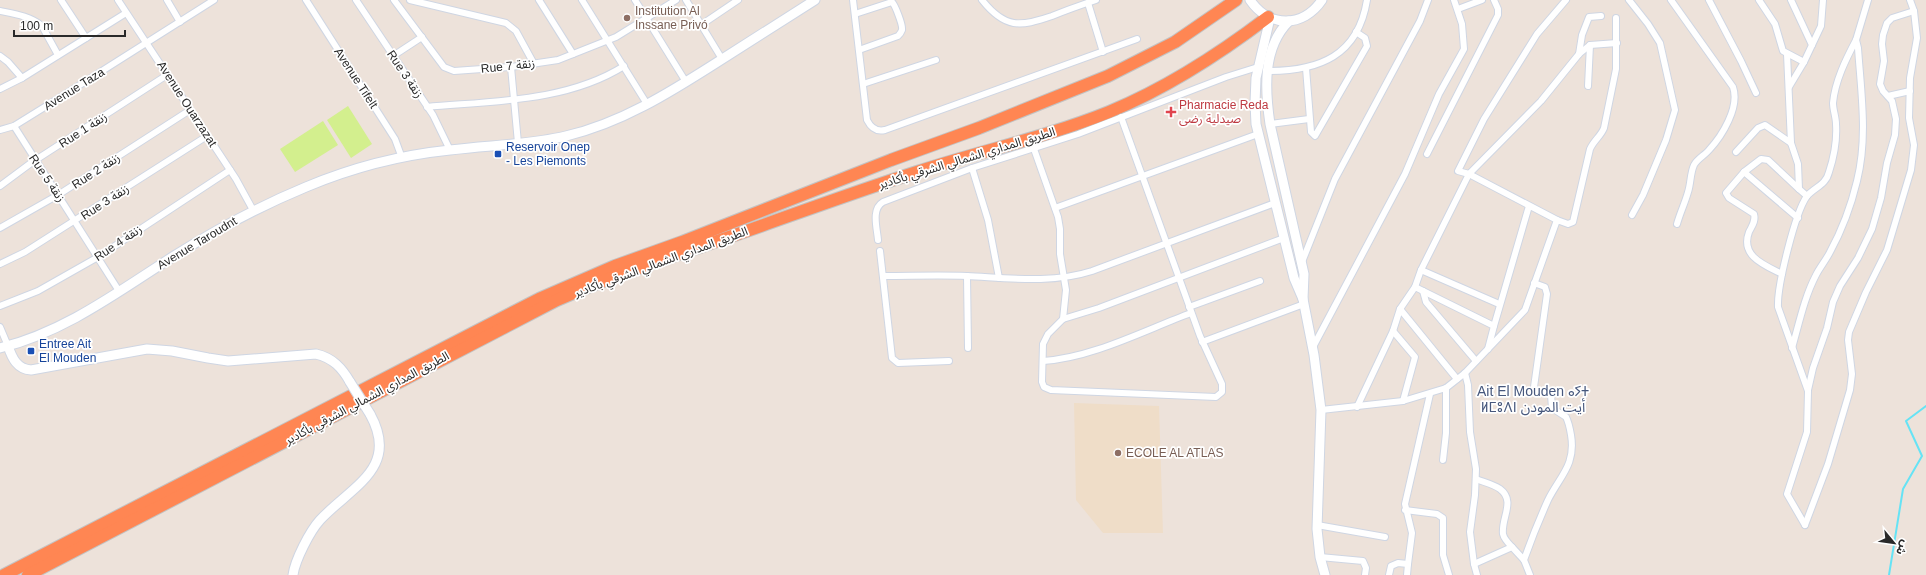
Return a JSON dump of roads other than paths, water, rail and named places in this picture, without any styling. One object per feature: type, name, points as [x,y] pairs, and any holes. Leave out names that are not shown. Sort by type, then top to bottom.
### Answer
[{"type":"highway","name":"الطريق المداري الشمالي الشرقي بأكادير","points":[[4,575],[545,296],[615,266],[682,242],[891,160],[979,128],[1108,76],[1175,42],[1236,0]]},
{"type":"highway","name":"الطريق المداري الشمالي الشرقي بأكادير","points":[[28,575],[557,300],[626,272],[919,171],[1069,126],[1109,112],[1149,94],[1187,73],[1235,42],[1269,17]]},
{"type":"street","points":[[61,0],[86,38]]},
{"type":"street","name":"Avenue Ouarzazat","points":[[118,0],[230,170],[253,210]]},
{"type":"street","points":[[167,0],[180,22]]},
{"type":"street","name":"Avenue Taza","points":[[0,130],[14,126],[214,0]]},
{"type":"street","name":"Avenue Tifelt","points":[[306,0],[395,139],[402,158]]},
{"type":"street","name":"Rue 3 زنقة","points":[[356,0],[428,107],[441,129],[450,150]]},
{"type":"street","name":"Rue 7 زنقة","points":[[394,0],[444,67],[448,70],[511,67],[558,60],[608,41],[647,19]]},
{"type":"street","points":[[410,0],[506,22],[516,31],[534,64]]},
{"type":"street","points":[[539,0],[573,54]]},
{"type":"street","points":[[582,0],[647,104]]},
{"type":"street","points":[[635,0],[686,82]]},
{"type":"street","points":[[647,19],[676,0]]},
{"type":"street","points":[[686,0],[722,59]]},
{"type":"street","points":[[701,25],[738,0]]},
{"type":"street","name":"Avenue Taroudnt","points":[[4,347],[43,334],[63,325],[210,234],[253,210],[326,179],[402,158],[450,150],[518,143],[565,136],[607,123],[647,104],[686,82],[814,0]]},
{"type":"street","points":[[853,0],[867,120],[873,128],[882,131],[1136,40]]},
{"type":"street","points":[[982,0],[991,11],[1000,18],[1010,23],[1021,24],[1037,21],[1096,0]]},
{"type":"street","points":[[1250,0],[1255,7],[1269,17],[1289,21],[1308,15],[1322,0]]},
{"type":"street","points":[[1268,71],[1306,68],[1315,66],[1333,58],[1356,32],[1365,12],[1367,0]]},
{"type":"street","points":[[1302,262],[1332,186],[1420,21],[1428,0]]},
{"type":"street","points":[[1313,347],[1404,174],[1439,94],[1464,49],[1462,24],[1454,0]]},
{"type":"street","points":[[1458,9],[1482,0]]},
{"type":"street","points":[[1427,154],[1498,15],[1498,9],[1494,0]]},
{"type":"street","points":[[1566,0],[1537,34],[1484,119],[1458,171],[1469,174],[1529,206],[1568,224],[1573,222],[1590,148],[1596,139],[1602,134],[1604,128],[1616,69],[1616,18]]},
{"type":"street","points":[[1629,0],[1660,42],[1675,110],[1666,140],[1643,195],[1632,214]]},
{"type":"street","points":[[1671,0],[1733,87],[1736,95],[1733,110],[1729,119],[1710,150],[1696,163],[1694,167],[1677,224]]},
{"type":"street","points":[[1709,0],[1756,93]]},
{"type":"street","points":[[1759,0],[1775,24],[1782,51],[1804,62]]},
{"type":"street","points":[[1791,0],[1812,45]]},
{"type":"street","points":[[1789,88],[1804,62],[1821,26],[1823,0]]},
{"type":"street","points":[[1808,391],[1778,307],[1778,297],[1782,274],[1798,218],[1807,196],[1823,184],[1829,173],[1836,132],[1833,104],[1835,93],[1844,64],[1856,40],[1868,0]]},
{"type":"street","points":[[1910,0],[1914,11],[1917,38],[1912,64],[1910,91],[1909,118],[1914,145],[1910,175],[1886,250],[1849,332],[1848,340],[1852,374],[1850,390],[1828,464],[1805,525],[1786,494],[1807,432],[1808,391],[1813,368],[1827,328],[1833,302],[1840,286],[1858,258],[1872,229],[1881,198],[1887,163],[1895,135],[1896,119],[1892,101],[1883,91],[1880,84],[1884,61],[1882,44],[1887,23],[1892,18],[1914,11]]},
{"type":"street","points":[[855,14],[892,2],[895,4],[902,28],[901,33],[898,36],[859,50]]},
{"type":"street","points":[[1088,3],[1103,52]]},
{"type":"street","points":[[0,11],[30,18],[42,26],[58,55]]},
{"type":"street","points":[[0,88],[22,78],[126,12]]},
{"type":"street","points":[[1579,54],[1582,35],[1589,17],[1601,16]]},
{"type":"street","points":[[1269,17],[1258,67],[1255,103],[1258,134],[1294,278],[1304,301]]},
{"type":"street","points":[[1289,21],[1280,32],[1273,45],[1268,71],[1266,95],[1270,124],[1302,262],[1304,274],[1304,301],[1313,347],[1321,410],[1317,525],[1320,557],[1325,575]]},
{"type":"street","points":[[1306,68],[1309,119],[1311,132],[1315,136],[1367,46],[1365,38],[1356,32]]},
{"type":"street","points":[[393,56],[422,37]]},
{"type":"street","points":[[1792,348],[1809,291],[1816,275],[1839,234],[1857,180],[1864,126],[1858,48],[1856,40]]},
{"type":"street","points":[[1357,407],[1393,331],[1400,309],[1416,287],[1421,270],[1469,174],[1541,101],[1579,54],[1590,45],[1617,43]]},
{"type":"street","points":[[1588,86],[1590,45]]},
{"type":"street","points":[[1787,54],[1791,143],[1799,168],[1799,189]]},
{"type":"street","points":[[0,56],[8,62],[22,78]]},
{"type":"street","points":[[863,84],[936,60]]},
{"type":"street","points":[[428,107],[514,99],[551,93],[579,86],[604,77],[624,66]]},
{"type":"street","points":[[511,67],[518,143]]},
{"type":"street","points":[[878,240],[876,210],[880,203],[972,168],[1034,149],[1226,77],[1258,67]]},
{"type":"street","name":"Rue 1 زنقة","points":[[0,186],[35,161],[168,75]]},
{"type":"street","points":[[1888,96],[1910,91]]},
{"type":"street","name":"Rue 2 زنقة","points":[[0,228],[58,195],[190,110]]},
{"type":"street","points":[[1034,149],[1059,222],[1060,254],[1065,277],[1065,310],[1062,319],[1046,336],[1043,344],[1042,382],[1048,390],[1216,398],[1222,392],[1223,386],[1202,342],[1121,117]]},
{"type":"street","points":[[1896,119],[1909,118]]},
{"type":"street","points":[[1270,124],[1309,119]]},
{"type":"street","name":"Rue 5 زنقة","points":[[14,126],[35,161],[76,221],[119,291]]},
{"type":"street","points":[[1736,152],[1761,126],[1768,126],[1774,133],[1791,143]]},
{"type":"street","points":[[1055,208],[1258,134]]},
{"type":"street","name":"Rue 3 زنقة","points":[[0,264],[25,252],[76,221],[207,136]]},
{"type":"street","points":[[1782,274],[1761,264],[1748,251],[1746,242],[1755,218],[1754,214],[1727,196],[1727,189],[1758,160],[1765,159],[1807,196]]},
{"type":"street","points":[[972,168],[988,220],[999,278]]},
{"type":"street","name":"Rue 4 زنقة","points":[[0,306],[38,292],[98,257],[230,170]]},
{"type":"street","points":[[1744,172],[1798,218]]},
{"type":"street","points":[[884,276],[967,276],[999,278],[1065,277],[1092,271],[1275,203]]},
{"type":"street","points":[[1488,349],[1499,304],[1529,206]]},
{"type":"street","points":[[1321,410],[1403,401],[1446,388],[1465,373],[1526,310],[1530,302],[1534,283],[1557,220]]},
{"type":"street","points":[[1062,319],[1099,308],[1284,238]]},
{"type":"street","points":[[880,251],[892,358],[898,363],[948,361]]},
{"type":"street","points":[[1421,270],[1499,304]]},
{"type":"street","points":[[1294,278],[1302,278],[1304,274]]},
{"type":"street","points":[[967,276],[968,348]]},
{"type":"street","points":[[1043,361],[1088,353],[1260,281]]},
{"type":"street","points":[[1524,560],[1536,525],[1549,498],[1569,467],[1572,455],[1572,442],[1566,417],[1552,408],[1550,395],[1537,391],[1534,387],[1547,294],[1545,287],[1534,283]]},
{"type":"street","points":[[1416,287],[1494,326]]},
{"type":"street","points":[[1423,291],[1426,302],[1476,361]]},
{"type":"street","points":[[1202,342],[1304,301]]},
{"type":"street","points":[[1400,309],[1457,379]]},
{"type":"street","points":[[0,327],[4,347],[17,363],[25,369],[31,370],[147,349],[172,350],[208,358],[228,360],[316,354],[336,362],[344,371],[377,426],[380,440],[379,454],[375,464],[354,489],[316,525],[308,538],[295,574]]},
{"type":"street","points":[[1393,331],[1415,357],[1403,401]]},
{"type":"street","points":[[1465,373],[1468,386],[1470,432],[1476,479],[1470,532],[1477,575]]},
{"type":"street","points":[[1443,460],[1446,433],[1446,388]]},
{"type":"street","points":[[1407,575],[1412,533],[1405,510],[1405,504],[1430,394]]},
{"type":"street","points":[[1476,479],[1499,488],[1506,495],[1508,503],[1503,532],[1505,539],[1524,560],[1530,575]]},
{"type":"street","points":[[1405,510],[1437,514],[1443,518],[1443,555],[1449,575]]},
{"type":"street","points":[[1317,525],[1385,537]]},
{"type":"street","points":[[1474,564],[1512,547]]},
{"type":"street","points":[[1320,557],[1363,561],[1366,568],[1365,575]]},
{"type":"street","points":[[1389,575],[1391,566],[1395,563],[1408,564]]},
{"type":"waterway","points":[[1889,575],[1903,489],[1922,456],[1906,421],[1926,406]]},
{"type":"place","name":"Institution Al Inssane Privó","points":[[627,18]]},
{"type":"place","name":"Pharmacie Reda صيدلية رضى","points":[[1171,112]]},
{"type":"place","name":"Reservoir Onep - Les Piemonts","points":[[498,154]]},
{"type":"place","name":"Entree Ait El Mouden","points":[[31,351]]},
{"type":"place","name":"ECOLE AL ATLAS","points":[[1118,453]]},
{"type":"district","name":"Ait El Mouden ⴰⵢⵜ ⵍⵎⵓⴷⵏ أيت المودن","points":[[1533,400]]}]
